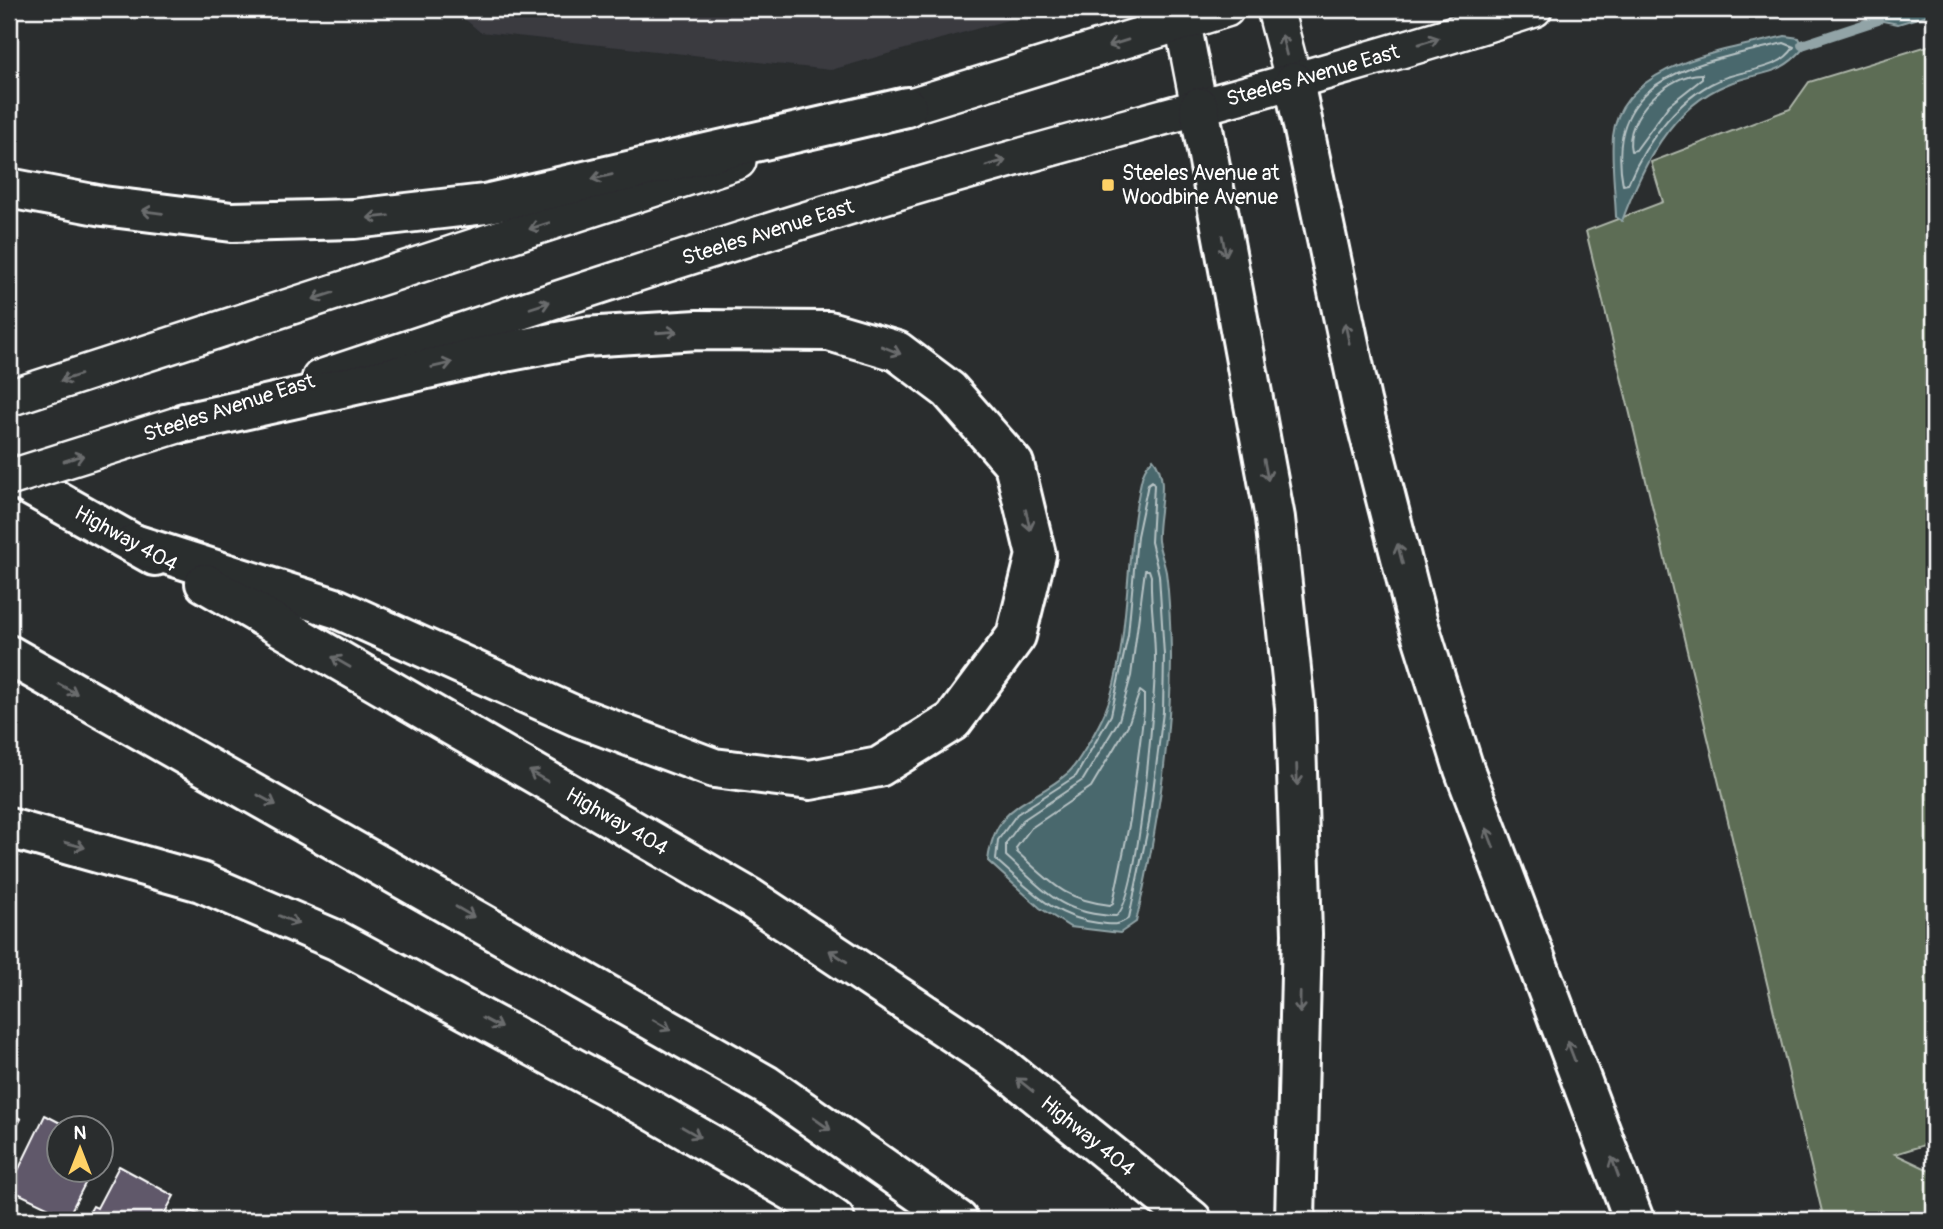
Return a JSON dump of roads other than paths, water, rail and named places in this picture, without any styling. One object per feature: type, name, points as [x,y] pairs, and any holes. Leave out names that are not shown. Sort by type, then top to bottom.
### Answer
[{"type":"highway","points":[[1294,82],[1361,401],[1417,620],[1464,769],[1634,1220]]},
{"type":"highway","points":[[9,188],[103,206],[232,222],[354,219],[485,204],[907,107]]},
{"type":"highway","points":[[1199,107],[1275,518],[1295,707],[1301,934],[1294,1220]]},
{"type":"highway","points":[[134,544],[338,609],[578,717],[714,768],[810,780],[879,767],[953,721],[1016,636],[1036,555],[1014,464],[948,390],[897,351],[829,331],[698,330],[584,337],[494,354],[184,423]]},
{"type":"highway","name":"Highway 404","points":[[9,476],[134,544],[750,898],[994,1060],[1192,1220]]},
{"type":"highway","points":[[9,655],[766,1085],[958,1220]]},
{"type":"highway","points":[[9,828],[201,882],[336,940],[648,1108],[797,1194],[835,1220]]},
{"type":"main road","points":[[9,398],[1182,15],[1226,9]]},
{"type":"main road","points":[[1275,9],[1294,82]]},
{"type":"main road","name":"Steeles Avenue East","points":[[9,476],[184,423],[590,289],[891,194],[1294,82],[1534,9]]},
{"type":"main road","points":[[1182,15],[1199,107]]},
{"type":"water","points":[[1880,9],[1934,9],[1934,13],[1898,24],[1878,20],[1874,14]]},
{"type":"water","points":[[1785,36],[1799,38],[1804,48],[1785,65],[1728,84],[1708,94],[1690,108],[1674,123],[1649,160],[1622,221],[1616,217],[1613,136],[1620,111],[1635,92],[1656,76],[1681,64],[1735,47]]},
{"type":"water","points":[[1153,459],[1158,467],[1162,487],[1158,541],[1167,581],[1171,658],[1165,758],[1156,824],[1136,922],[1120,933],[1070,927],[1040,908],[988,861],[998,826],[1017,806],[1069,772],[1105,712],[1113,689],[1123,637],[1133,527],[1140,484],[1143,473]]},
{"type":"waterway","points":[[1802,45],[1878,20]]},
{"type":"place","name":"Steeles Avenue at Woodbine Avenue","points":[[1108,185]]}]
